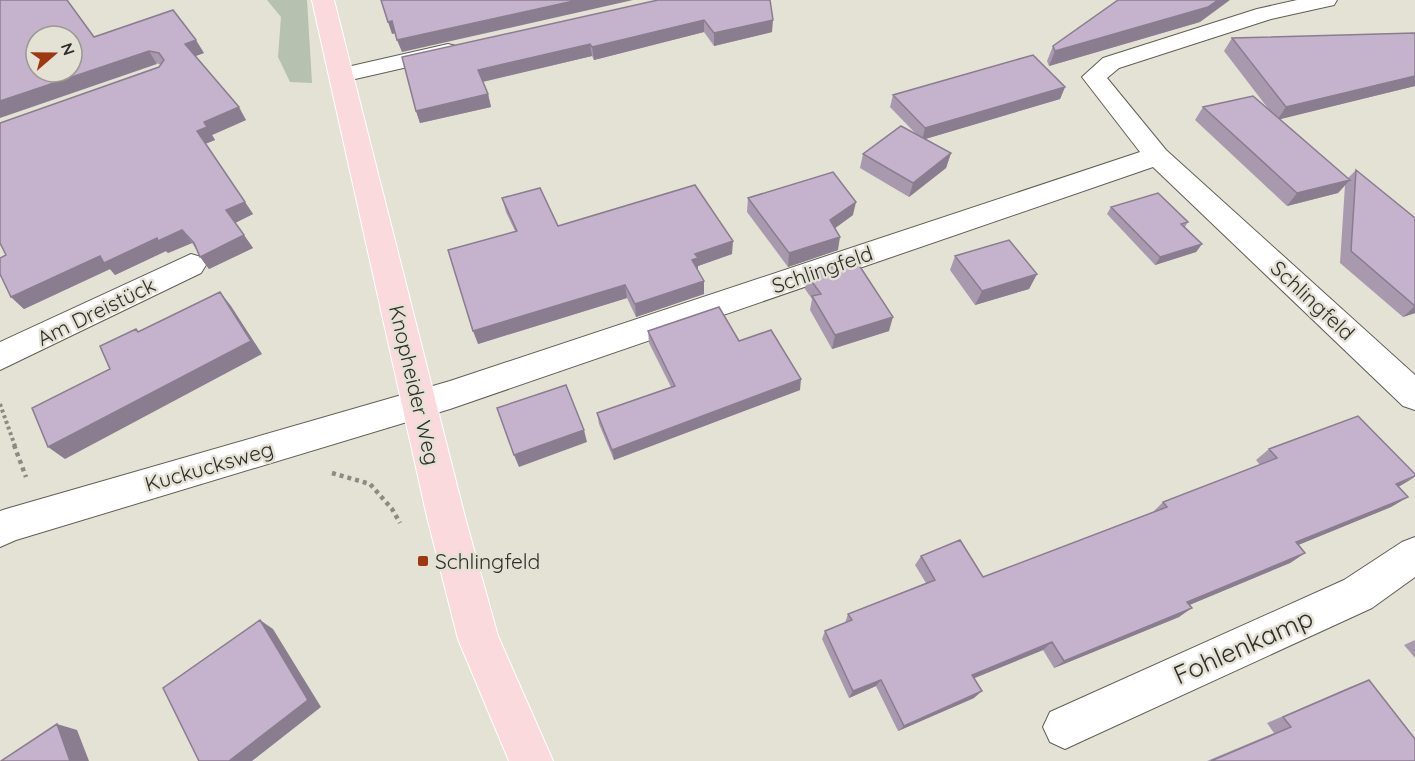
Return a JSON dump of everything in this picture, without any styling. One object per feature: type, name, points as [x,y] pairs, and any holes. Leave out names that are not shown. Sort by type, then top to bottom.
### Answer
[{"type":"main road","name":"Knopheider Weg","points":[[324,0],[446,517],[478,639],[531,761]]},
{"type":"street","name":"Schlingfeld","points":[[1326,0],[1264,14],[1111,63],[1094,77],[1157,156],[1415,396]]},
{"type":"street","points":[[342,75],[464,48]]},
{"type":"street","name":"Schlingfeld","points":[[420,404],[1157,156]]},
{"type":"street","name":"Am Dreistück","points":[[0,357],[191,265]]},
{"type":"street","name":"Kuckucksweg","points":[[2,521],[420,404]]},
{"type":"street","name":"Fohlenkamp","points":[[1065,727],[1358,594],[1415,555]]},
{"type":"path","points":[[325,472],[370,484],[392,509],[402,527]]},
{"type":"green space","points":[[267,0],[307,0],[312,83],[290,82],[278,57],[281,17]]},
{"type":"building","points":[[0,0],[67,0],[94,37],[173,10],[196,40],[185,44],[239,107],[204,122],[207,127],[197,131],[245,202],[226,210],[244,235],[200,257],[194,243],[182,230],[158,241],[157,238],[104,263],[100,256],[11,297],[0,274],[0,258],[6,255],[0,243],[0,123],[159,67],[164,60],[159,53],[149,51],[84,73],[84,24],[24,24],[24,84],[51,84],[0,101]]},
{"type":"building","points":[[381,0],[578,0],[397,40],[392,21],[388,22]]},
{"type":"building","points":[[658,0],[770,0],[773,20],[714,33],[704,20],[592,47],[590,44],[478,70],[488,94],[416,111],[402,57]]},
{"type":"building","points":[[1118,0],[1218,0],[1208,7],[1055,51],[1053,46]]},
{"type":"building","points":[[1415,33],[1415,76],[1286,107],[1232,38]]},
{"type":"building","points":[[1033,55],[1065,87],[925,128],[893,95]]},
{"type":"building","points":[[1253,96],[1350,180],[1297,193],[1203,107]]},
{"type":"building","points":[[901,126],[951,153],[913,183],[863,154]]},
{"type":"building","points":[[1356,170],[1415,218],[1415,306],[1351,251]]},
{"type":"building","points":[[833,172],[856,202],[830,220],[840,237],[789,253],[748,198]]},
{"type":"building","points":[[695,185],[733,241],[695,254],[698,258],[692,260],[704,281],[635,304],[625,285],[473,331],[448,250],[517,231],[502,198],[540,188],[558,226]]},
{"type":"building","points":[[1158,193],[1188,222],[1181,224],[1202,244],[1160,257],[1111,207]]},
{"type":"building","points":[[1009,240],[1037,274],[982,291],[955,256]]},
{"type":"building","points":[[855,259],[893,317],[835,335],[812,296],[821,294],[807,275]]},
{"type":"building","points":[[220,292],[251,341],[48,447],[32,408],[110,369],[100,346],[136,329],[138,332]]},
{"type":"building","points":[[719,307],[739,341],[771,330],[801,379],[612,450],[597,413],[675,386],[648,331]]},
{"type":"building","points":[[566,385],[584,430],[514,455],[497,408]]},
{"type":"building","points":[[1358,416],[1415,474],[1396,484],[1408,497],[1296,542],[1305,553],[1187,602],[1192,608],[1064,661],[1052,642],[972,675],[982,691],[904,726],[881,680],[853,691],[825,631],[852,620],[848,614],[935,580],[921,556],[960,540],[983,577],[1167,507],[1163,502],[1277,458],[1269,449]]},
{"type":"building","points":[[260,620],[308,700],[229,761],[199,761],[163,688]]},
{"type":"building","points":[[1369,680],[1415,739],[1415,761],[1211,761],[1291,727],[1283,717]]},
{"type":"building","points":[[57,724],[70,761],[1,761]]},
{"type":"place","name":"Schlingfeld","points":[[423,561]]}]
